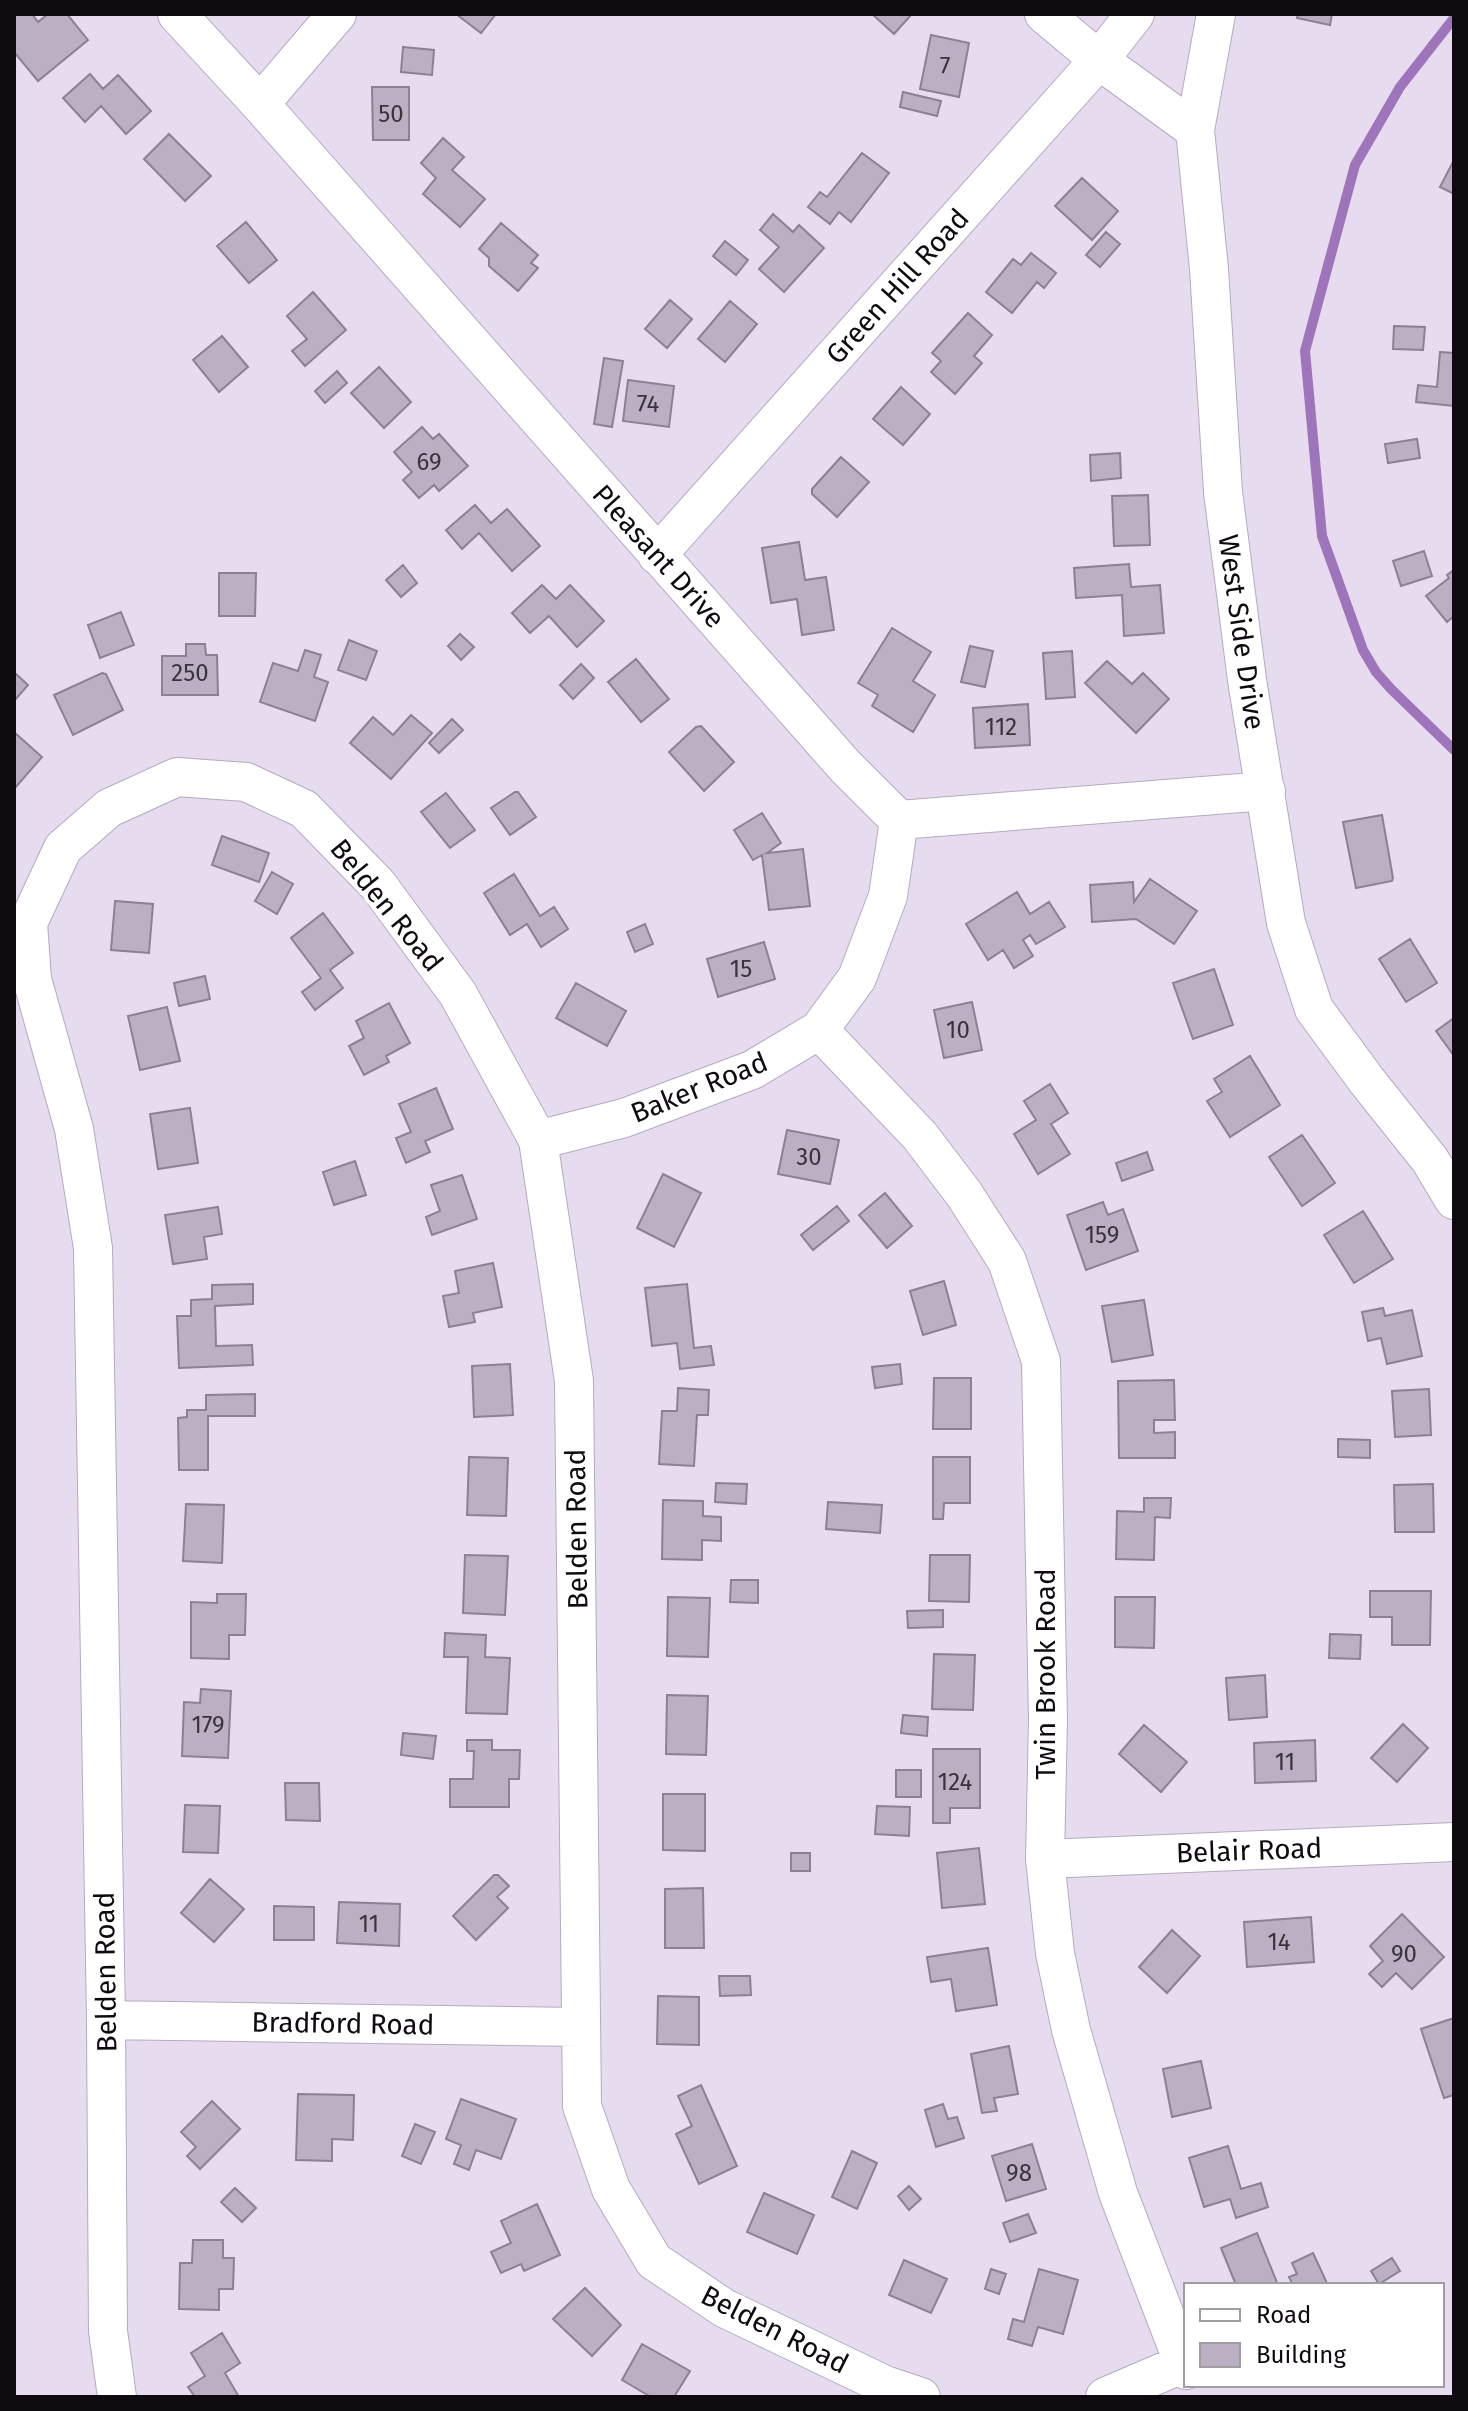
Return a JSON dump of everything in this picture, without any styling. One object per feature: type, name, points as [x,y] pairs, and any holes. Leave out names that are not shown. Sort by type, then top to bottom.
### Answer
[{"type":"street","name":"Pleasant Drive","points":[[177,14],[845,766],[899,820]]},
{"type":"street","points":[[260,104],[337,14]]},
{"type":"street","points":[[1044,14],[1099,60],[1195,130]]},
{"type":"street","name":"Green Hill Road","points":[[657,555],[1099,60],[1135,14]]},
{"type":"street","name":"West Side Drive","points":[[1216,14],[1195,130],[1209,269],[1223,492],[1247,680],[1286,923],[1314,1009],[1430,1160],[1454,1200]]},
{"type":"street","name":"Belden Road","points":[[117,2397],[108,2331],[93,1248],[74,1129],[32,979],[28,923],[63,848],[109,808],[177,777],[246,782],[304,809],[378,885],[458,994],[538,1140],[574,1381],[582,2106],[611,2189],[654,2261],[724,2308],[885,2385],[921,2397]]},
{"type":"street","points":[[899,820],[1266,791]]},
{"type":"street","name":"Baker Road","points":[[538,1140],[624,1118],[752,1070],[819,1030],[857,978],[888,896],[899,820]]},
{"type":"street","name":"Twin Brook Road","points":[[819,1030],[920,1136],[964,1194],[1007,1261],[1041,1361],[1048,1719],[1045,1859],[1055,1953],[1071,2030],[1118,2193],[1184,2363]]},
{"type":"street","name":"Belair Road","points":[[1045,1859],[1454,1842]]},
{"type":"street","name":"Bradford Road","points":[[106,2020],[580,2027]]},
{"type":"street","points":[[1105,2397],[1184,2374]]},
{"type":"building","points":[[14,14],[32,14],[38,22],[48,14],[67,14],[88,40],[38,81],[14,52]]},
{"type":"building","points":[[456,14],[496,14],[481,33]]},
{"type":"building","points":[[872,14],[912,14],[894,34]]},
{"type":"building","points":[[1298,14],[1332,14],[1330,25],[1297,18]]},
{"type":"building","points":[[931,35],[969,43],[959,97],[920,89]]},
{"type":"building","points":[[403,47],[434,50],[432,75],[401,72]]},
{"type":"building","points":[[90,74],[103,89],[118,75],[151,111],[126,134],[101,106],[85,122],[63,98]]},
{"type":"building","points":[[372,87],[409,87],[409,140],[373,140]]},
{"type":"building","points":[[903,92],[941,101],[937,116],[900,107]]},
{"type":"building","points":[[169,134],[211,176],[185,201],[144,159]]},
{"type":"building","points":[[443,138],[464,157],[452,170],[485,199],[460,227],[423,194],[436,178],[421,163]]},
{"type":"building","points":[[862,153],[889,173],[851,222],[839,212],[830,224],[808,207],[820,192],[827,197]]},
{"type":"building","points":[[1454,160],[1454,194],[1440,187]]},
{"type":"building","points":[[1082,178],[1118,211],[1092,240],[1055,206]]},
{"type":"building","points":[[773,214],[793,232],[799,225],[824,248],[784,292],[759,269],[779,247],[760,230]]},
{"type":"building","points":[[246,222],[277,260],[249,283],[217,246]]},
{"type":"building","points":[[501,223],[538,255],[531,263],[538,268],[518,291],[489,266],[489,258],[479,249]]},
{"type":"building","points":[[1106,232],[1120,244],[1100,267],[1086,255]]},
{"type":"building","points":[[725,241],[748,260],[736,275],[713,256]]},
{"type":"building","points":[[1031,253],[1056,273],[1044,288],[1037,282],[1012,313],[986,292],[1013,259],[1021,265]]},
{"type":"building","points":[[313,292],[346,330],[305,366],[292,351],[307,339],[287,316]]},
{"type":"building","points":[[670,300],[692,319],[667,348],[645,329]]},
{"type":"building","points":[[730,301],[757,324],[725,362],[698,339]]},
{"type":"building","points":[[968,313],[992,335],[974,356],[982,363],[955,394],[931,372],[941,361],[932,353]]},
{"type":"building","points":[[1394,326],[1425,327],[1423,350],[1393,349]]},
{"type":"building","points":[[222,336],[248,367],[219,392],[193,360]]},
{"type":"building","points":[[1440,352],[1454,353],[1454,406],[1416,402],[1418,385],[1437,387]]},
{"type":"building","points":[[604,358],[623,361],[612,427],[594,424]]},
{"type":"building","points":[[379,367],[411,402],[384,428],[351,393]]},
{"type":"building","points":[[337,371],[347,383],[325,403],[315,391]]},
{"type":"building","points":[[628,380],[674,386],[669,427],[623,421]]},
{"type":"building","points":[[901,387],[930,414],[903,445],[873,419]]},
{"type":"building","points":[[422,427],[433,439],[439,434],[468,466],[439,491],[434,485],[419,498],[403,480],[412,472],[394,452]]},
{"type":"building","points":[[1417,439],[1420,458],[1388,463],[1385,444]]},
{"type":"building","points":[[1120,453],[1121,478],[1091,481],[1090,455]]},
{"type":"building","points":[[841,457],[869,482],[837,517],[812,494],[812,489]]},
{"type":"building","points":[[1148,495],[1150,545],[1114,546],[1112,496]]},
{"type":"building","points":[[475,505],[491,523],[507,509],[540,546],[512,571],[479,533],[462,549],[446,530]]},
{"type":"building","points":[[799,542],[805,580],[826,577],[834,630],[802,635],[797,599],[771,603],[762,548]]},
{"type":"building","points":[[1424,551],[1432,576],[1401,586],[1393,561]]},
{"type":"building","points":[[1129,564],[1131,587],[1160,585],[1164,633],[1124,636],[1122,595],[1076,598],[1074,568]]},
{"type":"building","points":[[403,565],[417,583],[401,597],[386,580]]},
{"type":"building","points":[[1454,570],[1454,616],[1447,622],[1426,596],[1449,578],[1447,575]]},
{"type":"building","points":[[219,573],[256,573],[255,616],[219,616]]},
{"type":"building","points":[[542,585],[556,599],[570,585],[604,621],[577,647],[549,616],[530,633],[512,613]]},
{"type":"building","points":[[121,612],[134,645],[100,658],[88,625]]},
{"type":"building","points":[[892,628],[931,652],[913,681],[935,695],[913,732],[872,706],[878,695],[858,683]]},
{"type":"building","points":[[460,634],[474,647],[461,660],[448,646]]},
{"type":"building","points":[[349,640],[377,651],[366,680],[338,670]]},
{"type":"building","points":[[186,644],[205,644],[206,655],[217,655],[218,695],[162,695],[162,656],[186,656]]},
{"type":"building","points":[[970,646],[993,651],[985,687],[961,682]]},
{"type":"building","points":[[305,650],[321,655],[314,677],[328,682],[315,721],[260,702],[273,663],[298,671]]},
{"type":"building","points":[[1072,651],[1075,697],[1046,699],[1043,653]]},
{"type":"building","points":[[636,659],[669,699],[641,722],[608,682]]},
{"type":"building","points":[[1107,661],[1132,684],[1143,673],[1169,699],[1136,733],[1085,683]]},
{"type":"building","points":[[581,664],[594,678],[573,699],[560,685]]},
{"type":"building","points":[[14,672],[28,685],[14,701]]},
{"type":"building","points":[[102,673],[106,674],[123,710],[73,735],[54,695]]},
{"type":"building","points":[[1028,704],[1030,745],[975,748],[973,708]]},
{"type":"building","points":[[411,715],[432,733],[391,779],[350,743],[373,717],[393,735]]},
{"type":"building","points":[[452,719],[463,730],[439,753],[429,743]]},
{"type":"building","points":[[701,726],[734,762],[704,791],[669,752]]},
{"type":"building","points":[[14,732],[42,757],[14,789]]},
{"type":"building","points":[[515,792],[536,817],[510,835],[491,808]]},
{"type":"building","points":[[446,793],[475,830],[450,848],[421,812]]},
{"type":"building","points":[[762,813],[781,843],[767,853],[803,849],[810,906],[769,910],[762,855],[753,860],[734,830]]},
{"type":"building","points":[[1382,815],[1392,881],[1356,888],[1343,822]]},
{"type":"building","points":[[222,836],[269,853],[259,882],[212,865]]},
{"type":"building","points":[[272,872],[293,884],[277,914],[255,901]]},
{"type":"building","points":[[514,874],[540,916],[554,907],[568,929],[541,947],[527,924],[510,935],[484,893]]},
{"type":"building","points":[[1150,879],[1197,911],[1174,944],[1136,919],[1092,922],[1090,885],[1133,882],[1134,902]]},
{"type":"building","points":[[1017,892],[1030,914],[1049,902],[1065,927],[1036,944],[1030,935],[1023,940],[1033,956],[1014,968],[1003,950],[988,960],[966,924]]},
{"type":"building","points":[[115,901],[153,904],[149,953],[111,950]]},
{"type":"building","points":[[323,913],[353,953],[330,970],[343,988],[315,1010],[302,992],[321,978],[291,938]]},
{"type":"building","points":[[645,924],[653,944],[635,952],[627,932]]},
{"type":"building","points":[[1410,939],[1437,983],[1406,1002],[1379,959]]},
{"type":"building","points":[[764,942],[775,979],[718,997],[707,959]]},
{"type":"building","points":[[1214,969],[1233,1025],[1193,1039],[1173,983]]},
{"type":"building","points":[[205,976],[210,999],[179,1006],[174,983]]},
{"type":"building","points":[[576,983],[626,1011],[607,1046],[556,1018]]},
{"type":"building","points":[[972,1002],[982,1050],[944,1058],[934,1010]]},
{"type":"building","points":[[389,1003],[410,1043],[386,1056],[389,1062],[364,1075],[349,1046],[364,1038],[356,1021]]},
{"type":"building","points":[[167,1007],[180,1061],[140,1070],[128,1016]]},
{"type":"building","points":[[1454,1018],[1454,1056],[1436,1031]]},
{"type":"building","points":[[1250,1056],[1280,1105],[1230,1137],[1207,1101],[1222,1092],[1214,1079]]},
{"type":"building","points":[[1050,1084],[1068,1113],[1051,1124],[1070,1154],[1038,1174],[1014,1134],[1036,1120],[1024,1101]]},
{"type":"building","points":[[436,1088],[453,1129],[425,1141],[430,1152],[406,1163],[396,1138],[411,1132],[399,1104]]},
{"type":"building","points":[[190,1108],[198,1163],[158,1169],[150,1114]]},
{"type":"building","points":[[787,1130],[839,1140],[830,1184],[778,1174]]},
{"type":"building","points":[[1302,1135],[1335,1183],[1302,1206],[1269,1157]]},
{"type":"building","points":[[1147,1152],[1153,1170],[1122,1181],[1116,1163]]},
{"type":"building","points":[[355,1161],[366,1195],[334,1205],[323,1172]]},
{"type":"building","points":[[663,1174],[701,1193],[674,1247],[637,1228]]},
{"type":"building","points":[[462,1175],[477,1219],[432,1235],[426,1217],[440,1211],[431,1185]]},
{"type":"building","points":[[885,1193],[912,1226],[887,1248],[859,1215]]},
{"type":"building","points":[[1103,1202],[1108,1215],[1123,1209],[1138,1251],[1086,1270],[1067,1215]]},
{"type":"building","points":[[837,1206],[849,1221],[813,1250],[801,1235]]},
{"type":"building","points":[[218,1207],[222,1234],[204,1237],[207,1259],[173,1264],[165,1215]]},
{"type":"building","points":[[1363,1211],[1393,1259],[1354,1283],[1324,1235]]},
{"type":"building","points":[[493,1263],[502,1307],[473,1313],[475,1322],[449,1327],[443,1296],[459,1293],[455,1271]]},
{"type":"building","points":[[944,1281],[956,1325],[923,1335],[910,1291]]},
{"type":"building","points":[[253,1284],[253,1304],[215,1306],[216,1346],[252,1345],[253,1365],[179,1368],[177,1316],[191,1316],[191,1300],[212,1299],[212,1285]]},
{"type":"building","points":[[687,1284],[694,1348],[711,1346],[714,1365],[680,1369],[677,1343],[652,1346],[645,1288]]},
{"type":"building","points":[[1144,1300],[1153,1355],[1112,1362],[1102,1306]]},
{"type":"building","points":[[1383,1308],[1385,1316],[1412,1310],[1422,1356],[1387,1364],[1381,1338],[1368,1341],[1362,1312]]},
{"type":"building","points":[[510,1364],[513,1415],[474,1417],[472,1366]]},
{"type":"building","points":[[900,1364],[902,1384],[875,1388],[872,1367]]},
{"type":"building","points":[[934,1378],[971,1378],[971,1429],[933,1429]]},
{"type":"building","points":[[1174,1380],[1175,1420],[1154,1420],[1154,1433],[1175,1432],[1175,1458],[1119,1458],[1118,1381]]},
{"type":"building","points":[[678,1388],[709,1390],[708,1415],[697,1415],[694,1466],[659,1464],[662,1411],[677,1411]]},
{"type":"building","points":[[1429,1389],[1431,1435],[1395,1437],[1392,1391]]},
{"type":"building","points":[[255,1394],[255,1416],[208,1416],[208,1470],[179,1470],[178,1418],[187,1417],[187,1410],[206,1410],[206,1395]]},
{"type":"building","points":[[1338,1439],[1370,1440],[1370,1458],[1338,1457]]},
{"type":"building","points":[[469,1457],[508,1458],[506,1516],[467,1515]]},
{"type":"building","points":[[933,1457],[970,1457],[970,1503],[944,1503],[943,1519],[933,1519]]},
{"type":"building","points":[[716,1483],[747,1484],[746,1504],[715,1502]]},
{"type":"building","points":[[1433,1484],[1434,1532],[1395,1532],[1394,1485]]},
{"type":"building","points":[[1144,1498],[1171,1498],[1170,1518],[1155,1517],[1154,1560],[1116,1559],[1117,1511],[1144,1512]]},
{"type":"building","points":[[663,1500],[703,1501],[703,1516],[721,1517],[721,1541],[702,1540],[702,1560],[662,1559]]},
{"type":"building","points":[[828,1502],[882,1505],[880,1533],[826,1529]]},
{"type":"building","points":[[186,1504],[224,1505],[222,1563],[183,1561]]},
{"type":"building","points":[[465,1555],[508,1556],[505,1615],[463,1613]]},
{"type":"building","points":[[930,1555],[970,1555],[969,1602],[929,1601]]},
{"type":"building","points":[[731,1580],[758,1580],[758,1603],[730,1602]]},
{"type":"building","points":[[1370,1591],[1431,1591],[1430,1645],[1392,1645],[1392,1617],[1370,1617]]},
{"type":"building","points":[[217,1594],[246,1594],[245,1635],[229,1635],[229,1659],[191,1658],[191,1602],[217,1603]]},
{"type":"building","points":[[668,1597],[710,1598],[708,1657],[667,1656]]},
{"type":"building","points":[[1115,1597],[1155,1597],[1154,1648],[1115,1647]]},
{"type":"building","points":[[943,1610],[943,1627],[908,1628],[907,1611]]},
{"type":"building","points":[[445,1633],[486,1635],[485,1657],[510,1658],[507,1714],[466,1713],[468,1657],[444,1657]]},
{"type":"building","points":[[1330,1634],[1361,1635],[1360,1659],[1329,1658]]},
{"type":"building","points":[[934,1654],[975,1655],[973,1710],[932,1709]]},
{"type":"building","points":[[1265,1675],[1267,1717],[1229,1720],[1226,1678]]},
{"type":"building","points":[[201,1689],[231,1691],[228,1758],[182,1756],[184,1702],[200,1703]]},
{"type":"building","points":[[667,1695],[708,1696],[706,1755],[666,1754]]},
{"type":"building","points":[[903,1715],[928,1717],[927,1736],[901,1733]]},
{"type":"building","points":[[1403,1724],[1428,1748],[1397,1782],[1371,1758]]},
{"type":"building","points":[[1144,1725],[1187,1762],[1161,1792],[1119,1754]]},
{"type":"building","points":[[403,1733],[436,1736],[433,1759],[401,1755]]},
{"type":"building","points":[[467,1740],[492,1740],[492,1750],[520,1750],[519,1779],[509,1779],[509,1807],[450,1807],[450,1779],[473,1779],[474,1751],[467,1751]]},
{"type":"building","points":[[1315,1740],[1316,1781],[1255,1783],[1254,1743]]},
{"type":"building","points":[[933,1749],[980,1749],[980,1808],[950,1808],[950,1823],[933,1823]]},
{"type":"building","points":[[896,1770],[921,1770],[921,1797],[896,1797]]},
{"type":"building","points":[[285,1783],[319,1783],[320,1821],[286,1820]]},
{"type":"building","points":[[663,1794],[705,1794],[705,1851],[663,1850]]},
{"type":"building","points":[[185,1805],[220,1806],[218,1853],[183,1852]]},
{"type":"building","points":[[877,1806],[910,1807],[909,1836],[875,1834]]},
{"type":"building","points":[[979,1848],[985,1904],[942,1908],[937,1853]]},
{"type":"building","points":[[791,1853],[810,1853],[810,1871],[791,1871]]},
{"type":"building","points":[[494,1875],[509,1886],[497,1897],[508,1908],[476,1940],[453,1916]]},
{"type":"building","points":[[210,1879],[244,1909],[214,1942],[181,1913]]},
{"type":"building","points":[[703,1888],[704,1948],[665,1948],[665,1889]]},
{"type":"building","points":[[339,1902],[400,1904],[399,1946],[337,1943]]},
{"type":"building","points":[[274,1906],[314,1907],[314,1940],[274,1940]]},
{"type":"building","points":[[1402,1914],[1444,1957],[1412,1989],[1396,1973],[1382,1987],[1369,1974],[1383,1961],[1370,1946]]},
{"type":"building","points":[[1311,1917],[1314,1962],[1247,1967],[1244,1922]]},
{"type":"building","points":[[1172,1930],[1200,1956],[1167,1993],[1139,1967]]},
{"type":"building","points":[[988,1948],[997,2005],[956,2011],[951,1979],[931,1982],[927,1957]]},
{"type":"building","points":[[719,1976],[750,1976],[751,1995],[720,1996]]},
{"type":"building","points":[[658,1996],[699,1997],[699,2045],[657,2044]]},
{"type":"building","points":[[1454,2018],[1454,2095],[1444,2098],[1421,2029]]},
{"type":"building","points":[[1009,2046],[1018,2094],[994,2098],[997,2111],[982,2113],[971,2054]]},
{"type":"building","points":[[1201,2061],[1211,2108],[1172,2117],[1163,2069]]},
{"type":"building","points":[[701,2085],[737,2166],[699,2184],[676,2134],[692,2126],[678,2096]]},
{"type":"building","points":[[298,2094],[354,2095],[353,2140],[332,2139],[332,2161],[296,2160]]},
{"type":"building","points":[[461,2099],[516,2119],[501,2159],[476,2150],[469,2170],[454,2164],[461,2145],[446,2139]]},
{"type":"building","points":[[212,2101],[240,2129],[200,2169],[187,2156],[196,2147],[181,2132]]},
{"type":"building","points":[[943,2104],[948,2119],[957,2117],[964,2138],[936,2147],[925,2110]]},
{"type":"building","points":[[415,2124],[435,2132],[421,2164],[402,2156]]},
{"type":"building","points":[[1032,2144],[1046,2189],[1006,2201],[992,2156]]},
{"type":"building","points":[[1228,2146],[1241,2189],[1261,2183],[1268,2207],[1236,2218],[1230,2199],[1204,2207],[1189,2158]]},
{"type":"building","points":[[852,2151],[877,2163],[857,2209],[832,2197]]},
{"type":"building","points":[[909,2186],[921,2199],[909,2210],[898,2196]]},
{"type":"building","points":[[235,2188],[256,2208],[242,2222],[221,2202]]},
{"type":"building","points":[[764,2193],[814,2215],[797,2254],[747,2232]]},
{"type":"building","points":[[537,2204],[560,2255],[524,2271],[521,2264],[501,2273],[491,2252],[511,2243],[501,2221]]},
{"type":"building","points":[[1028,2214],[1036,2233],[1010,2242],[1003,2223]]},
{"type":"building","points":[[1257,2233],[1277,2283],[1235,2283],[1221,2248]]},
{"type":"building","points":[[193,2240],[223,2240],[223,2258],[234,2258],[233,2289],[219,2289],[219,2310],[179,2309],[180,2263],[192,2263]]},
{"type":"building","points":[[1313,2253],[1327,2283],[1292,2283],[1289,2277],[1297,2274],[1292,2263]]},
{"type":"building","points":[[1392,2258],[1400,2271],[1378,2283],[1371,2271]]},
{"type":"building","points":[[904,2260],[947,2279],[931,2313],[889,2295]]},
{"type":"building","points":[[991,2269],[1006,2274],[999,2294],[985,2289]]},
{"type":"building","points":[[1039,2269],[1078,2280],[1063,2334],[1038,2327],[1032,2346],[1008,2339],[1013,2319],[1024,2322]]},
{"type":"building","points":[[585,2288],[621,2325],[592,2356],[553,2319]]},
{"type":"building","points":[[222,2333],[240,2363],[225,2373],[239,2397],[195,2397],[188,2387],[205,2376],[191,2353]]},
{"type":"building","points":[[642,2344],[690,2371],[674,2397],[651,2397],[622,2380]]},
{"type":"waterway","points":[[1454,18],[1400,87],[1355,165],[1305,351],[1322,536],[1363,650],[1391,689],[1454,750]]}]
